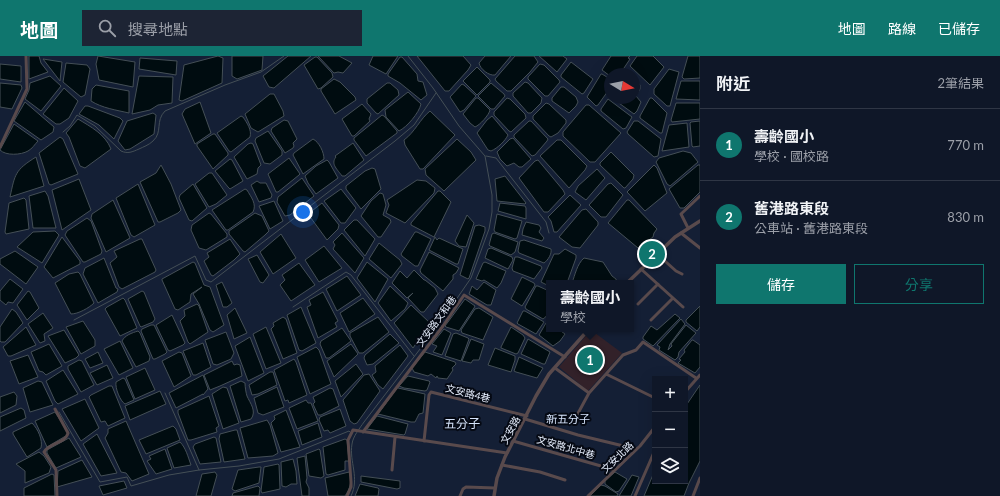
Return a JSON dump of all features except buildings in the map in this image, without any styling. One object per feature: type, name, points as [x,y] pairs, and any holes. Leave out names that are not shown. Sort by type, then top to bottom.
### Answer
[{"type":"street","points":[[0,147],[27,89],[26,56]]},
{"type":"street","points":[[688,228],[681,214],[700,196]]},
{"type":"street","points":[[629,280],[680,233],[700,221]]},
{"type":"street","points":[[680,233],[700,248]]},
{"type":"street","points":[[657,254],[676,271],[682,274]]},
{"type":"street","points":[[641,269],[683,307]]},
{"type":"street","points":[[638,304],[658,284]]},
{"type":"street","name":"文安路文和巷","points":[[362,432],[443,326],[464,295],[565,357]]},
{"type":"street","points":[[652,320],[673,298]]},
{"type":"street","name":"文安路","points":[[494,496],[497,478],[507,453],[536,396],[549,374],[586,332]]},
{"type":"street","points":[[576,417],[589,393],[623,355],[636,350],[643,342],[696,378]]},
{"type":"street","points":[[555,368],[589,393]]},
{"type":"street","points":[[606,374],[652,397]]},
{"type":"street","points":[[688,388],[700,375]]},
{"type":"street","name":"文安路4巷","points":[[424,442],[429,393],[526,417]]},
{"type":"street","points":[[55,409],[68,433],[66,437],[48,447],[44,452],[56,470],[57,496]]},
{"type":"street","points":[[526,417],[568,432],[636,449]]},
{"type":"street","name":"文安北路","points":[[588,496],[652,431]]},
{"type":"street","points":[[347,496],[351,487],[348,440],[353,432],[362,432],[507,453]]},
{"type":"street","points":[[392,470],[395,437]]},
{"type":"street","name":"文安路北中巷","points":[[513,441],[615,470]]},
{"type":"street","points":[[634,496],[652,457]]},
{"type":"street","points":[[502,465],[540,472],[565,480]]},
{"type":"street","points":[[693,496],[700,478]]},
{"type":"street","points":[[460,496],[463,489],[466,487],[495,488]]},
{"type":"shaded area","points":[[29,56],[39,56],[41,63],[48,72],[29,79]]},
{"type":"shaded area","points":[[98,56],[135,62],[133,87],[99,80],[96,64]]},
{"type":"shaded area","points":[[218,56],[223,58],[222,83],[182,101],[179,100],[184,65]]},
{"type":"shaded area","points":[[232,56],[263,56],[262,70],[237,79],[232,76]]},
{"type":"shaded area","points":[[288,56],[311,56],[274,88],[269,87],[263,76]]},
{"type":"shaded area","points":[[318,56],[339,56],[352,63],[343,73],[334,73]]},
{"type":"shaded area","points":[[373,56],[398,56],[386,74],[369,65]]},
{"type":"shaded area","points":[[417,56],[463,56],[471,65],[449,91],[445,91]]},
{"type":"shaded area","points":[[485,56],[511,56],[495,75],[493,75],[485,72],[481,68],[479,63]]},
{"type":"shaded area","points":[[515,56],[534,56],[538,62],[511,91],[507,91],[495,79]]},
{"type":"shaded area","points":[[539,56],[563,56],[567,59],[557,72]]},
{"type":"shaded area","points":[[611,56],[630,56],[628,58],[630,59],[624,68],[604,68],[604,72],[602,70]]},
{"type":"shaded area","points":[[637,56],[653,56],[664,67],[650,85],[640,76],[640,68],[632,68],[630,66]]},
{"type":"shaded area","points":[[688,56],[700,56],[700,78],[684,79],[682,77]]},
{"type":"shaded area","points":[[317,57],[332,73],[333,77],[318,89],[304,65]]},
{"type":"shaded area","points":[[400,57],[402,57],[417,74],[418,81],[423,82],[427,95],[421,100],[400,83],[388,76]]},
{"type":"shaded area","points":[[140,58],[177,61],[176,75],[139,69]]},
{"type":"shaded area","points":[[43,59],[62,62],[60,81]]},
{"type":"shaded area","points":[[571,62],[593,79],[582,94],[561,77]]},
{"type":"shaded area","points":[[66,63],[87,65],[90,69],[85,95],[81,97],[63,82]]},
{"type":"shaded area","points":[[0,64],[21,66],[21,82],[0,79]]},
{"type":"shaded area","points":[[540,64],[544,65],[560,82],[548,96],[545,96],[528,79],[528,77]]},
{"type":"shaded area","points":[[477,67],[490,80],[490,82],[477,95],[463,81]]},
{"type":"shaded area","points":[[669,69],[679,72],[670,106],[667,106],[654,94],[654,89]]},
{"type":"shaded area","points":[[601,74],[604,75],[604,96],[598,105],[596,106],[587,97]]},
{"type":"shaded area","points":[[50,76],[61,86],[41,111],[25,99],[30,83]]},
{"type":"shaded area","points":[[139,76],[173,77],[172,103],[158,105],[150,110],[132,114]]},
{"type":"shaded area","points":[[334,79],[340,82],[355,97],[356,100],[335,114],[321,91],[321,89]]},
{"type":"shaded area","points":[[681,81],[700,81],[700,100],[676,99]]},
{"type":"shaded area","points":[[525,82],[528,83],[542,98],[541,103],[531,113],[528,113],[513,96],[513,93]]},
{"type":"shaded area","points":[[0,83],[21,85],[22,88],[12,109],[0,107]]},
{"type":"shaded area","points":[[387,83],[390,83],[398,90],[399,95],[378,114],[367,103],[367,99]]},
{"type":"shaded area","points":[[491,83],[505,96],[494,109],[491,109],[478,96]]},
{"type":"shaded area","points":[[462,84],[476,96],[464,110],[460,112],[450,97]]},
{"type":"shaded area","points":[[96,85],[129,91],[129,113],[104,107],[91,101],[92,89]]},
{"type":"shaded area","points":[[561,87],[564,87],[576,97],[578,102],[569,113],[552,101],[552,98]]},
{"type":"shaded area","points":[[64,88],[78,101],[69,118],[60,124],[56,124],[43,114]]},
{"type":"shaded area","points":[[408,92],[421,104],[412,119],[399,131],[386,117],[385,110]]},
{"type":"shaded area","points":[[270,94],[274,94],[284,116],[258,132],[251,128],[245,114]]},
{"type":"shaded area","points":[[476,98],[478,98],[490,110],[484,120],[475,127],[463,114]]},
{"type":"shaded area","points":[[507,98],[510,99],[525,114],[526,118],[511,132],[494,115],[494,112]]},
{"type":"shaded area","points":[[650,98],[652,98],[667,113],[662,133],[640,118]]},
{"type":"shaded area","points":[[640,101],[641,102],[637,111],[634,114],[620,104],[640,104]]},
{"type":"shaded area","points":[[25,102],[54,127],[53,132],[41,140],[14,121]]},
{"type":"shaded area","points":[[200,102],[211,133],[195,144],[182,114],[185,109]]},
{"type":"shaded area","points":[[546,103],[566,120],[566,123],[558,133],[551,137],[533,119],[533,116]]},
{"type":"shaded area","points":[[676,103],[700,103],[700,119],[672,122],[671,120]]},
{"type":"shaded area","points":[[362,104],[371,114],[369,119],[370,121],[354,136],[352,136],[342,119]]},
{"type":"shaded area","points":[[604,104],[615,104],[632,117],[626,128],[623,129],[601,111]]},
{"type":"shaded area","points":[[586,105],[589,105],[621,133],[595,162],[590,162],[563,136],[563,132]]},
{"type":"shaded area","points":[[85,106],[120,118],[123,121],[114,139],[99,125],[79,114]]},
{"type":"shaded area","points":[[430,111],[455,135],[423,169],[420,169],[405,145],[404,140]]},
{"type":"shaded area","points":[[153,113],[156,115],[154,134],[130,149],[125,150],[118,141],[127,121]]},
{"type":"shaded area","points":[[382,115],[397,131],[397,133],[366,156],[354,138]]},
{"type":"shaded area","points":[[241,116],[249,127],[250,137],[231,152],[217,133]]},
{"type":"shaded area","points":[[492,116],[508,135],[501,144],[491,151],[488,150],[477,133]]},
{"type":"shaded area","points":[[78,119],[101,135],[111,149],[85,168],[80,166],[66,133]]},
{"type":"shaded area","points":[[284,120],[288,121],[297,139],[293,143],[293,148],[285,153],[271,131],[272,128]]},
{"type":"shaded area","points":[[529,121],[531,121],[548,139],[535,155],[532,156],[514,137],[514,135]]},
{"type":"shaded area","points":[[634,121],[638,121],[661,139],[658,156],[654,157],[628,134],[627,132]]},
{"type":"shaded area","points":[[700,121],[700,146],[693,147],[690,123]]},
{"type":"shaded area","points":[[687,123],[689,147],[662,151],[669,125]]},
{"type":"shaded area","points":[[14,124],[38,141],[28,151],[18,154],[10,154],[0,150]]},
{"type":"shaded area","points":[[268,131],[282,151],[282,155],[270,164],[264,163],[255,141],[256,138]]},
{"type":"shaded area","points":[[215,134],[228,155],[213,169],[197,144]]},
{"type":"shaded area","points":[[60,137],[63,139],[78,174],[51,185],[49,184],[39,153]]},
{"type":"shaded area","points":[[513,138],[531,159],[522,167],[519,167],[514,163],[507,166],[500,159],[497,152],[510,139]]},
{"type":"shaded area","points":[[313,139],[321,148],[324,159],[303,174],[293,155]]},
{"type":"shaded area","points":[[457,139],[471,152],[476,160],[444,191],[426,175],[425,169]]},
{"type":"shaded area","points":[[557,140],[561,140],[587,166],[569,188],[540,156]]},
{"type":"shaded area","points":[[251,143],[253,144],[261,165],[258,168],[257,174],[247,179],[234,157]]},
{"type":"shaded area","points":[[353,143],[364,160],[345,176],[342,176],[334,165],[335,156]]},
{"type":"shaded area","points":[[683,151],[691,153],[698,162],[670,186],[667,184],[656,162],[659,158]]},
{"type":"shaded area","points":[[611,152],[634,175],[633,179],[625,188],[600,165],[600,163]]},
{"type":"shaded area","points":[[36,157],[44,186],[10,197],[17,173]]},
{"type":"shaded area","points":[[289,158],[300,174],[276,192],[268,174]]},
{"type":"shaded area","points":[[230,159],[232,160],[243,181],[230,189],[215,171]]},
{"type":"shaded area","points":[[327,160],[338,178],[316,194],[305,176],[316,166]]},
{"type":"shaded area","points":[[538,160],[565,194],[548,212],[544,212],[519,178],[535,161]]},
{"type":"shaded area","points":[[161,165],[171,184],[181,210],[178,213],[158,222],[140,182],[156,173]]},
{"type":"shaded area","points":[[654,165],[657,168],[667,193],[645,211],[627,192]]},
{"type":"shaded area","points":[[698,165],[700,165],[700,192],[684,208],[680,208],[669,189]]},
{"type":"shaded area","points":[[372,168],[375,169],[381,189],[361,209],[346,189],[346,186],[365,171]]},
{"type":"shaded area","points":[[597,169],[605,178],[586,200],[575,192],[578,186]]},
{"type":"shaded area","points":[[209,173],[212,173],[227,195],[216,204],[209,207],[195,184]]},
{"type":"shaded area","points":[[505,176],[526,203],[525,204],[497,201],[495,179]]},
{"type":"shaded area","points":[[302,178],[314,196],[290,215],[285,216],[277,202],[278,197]]},
{"type":"shaded area","points":[[79,179],[91,210],[62,230],[52,190]]},
{"type":"shaded area","points":[[417,180],[426,181],[435,188],[434,193],[405,223],[386,213],[389,205],[387,200]]},
{"type":"shaded area","points":[[257,181],[260,183],[266,183],[272,195],[271,198],[259,202],[251,185]]},
{"type":"shaded area","points":[[611,183],[623,195],[606,217],[601,217],[589,205],[608,184]]},
{"type":"shaded area","points":[[138,184],[155,225],[134,237],[131,235],[116,198]]},
{"type":"shaded area","points":[[193,184],[207,208],[192,221],[189,220],[179,198],[180,195]]},
{"type":"shaded area","points":[[245,189],[253,201],[253,212],[226,230],[212,210]]},
{"type":"shaded area","points":[[341,189],[356,208],[345,223],[341,223],[324,201]]},
{"type":"shaded area","points":[[45,191],[48,196],[56,228],[33,228],[29,196]]},
{"type":"shaded area","points":[[438,191],[440,191],[451,202],[434,237],[411,225],[411,223]]},
{"type":"shaded area","points":[[380,193],[383,194],[386,205],[383,215],[390,219],[391,222],[381,237],[378,237],[361,216],[371,201]]},
{"type":"shaded area","points":[[570,195],[581,205],[557,232],[554,232],[551,221],[548,217]]},
{"type":"shaded area","points":[[24,198],[26,200],[29,229],[6,234],[9,203]]},
{"type":"shaded area","points":[[113,200],[130,238],[106,252],[91,218],[92,214]]},
{"type":"shaded area","points":[[627,200],[629,200],[657,229],[653,237],[638,248],[608,223]]},
{"type":"shaded area","points":[[274,201],[283,221],[270,229],[259,206]]},
{"type":"shaded area","points":[[322,203],[339,225],[338,229],[327,240],[308,214]]},
{"type":"shaded area","points":[[500,203],[525,206],[526,219],[498,211]]},
{"type":"shaded area","points":[[586,209],[598,222],[598,225],[580,248],[572,247],[559,237],[582,210]]},
{"type":"shaded area","points":[[209,213],[227,234],[227,237],[206,250],[199,248],[191,230],[192,225]]},
{"type":"shaded area","points":[[255,213],[262,216],[269,231],[245,252],[229,234],[229,231]]},
{"type":"shaded area","points":[[497,214],[522,221],[517,238],[515,239],[495,232],[494,230]]},
{"type":"shaded area","points":[[467,215],[474,223],[466,247],[459,246],[455,241]]},
{"type":"shaded area","points":[[87,218],[91,221],[102,251],[101,254],[83,262],[65,235],[67,231]]},
{"type":"shaded area","points":[[354,220],[357,220],[375,239],[365,256],[344,230]]},
{"type":"shaded area","points":[[526,222],[539,225],[541,228],[539,232],[544,238],[542,241],[522,235]]},
{"type":"shaded area","points":[[479,225],[485,227],[485,231],[468,279],[460,275],[475,226]]},
{"type":"shaded area","points":[[55,231],[59,235],[42,263],[17,247],[33,232]]},
{"type":"shaded area","points":[[415,232],[431,239],[418,266],[415,266],[401,254]]},
{"type":"shaded area","points":[[342,233],[364,258],[355,273],[333,249],[335,245],[333,242]]},
{"type":"shaded area","points":[[494,233],[518,242],[515,252],[511,255],[490,246],[492,234]]},
{"type":"shaded area","points":[[281,234],[296,258],[273,274],[260,252]]},
{"type":"shaded area","points":[[62,237],[80,261],[80,264],[53,278],[44,267]]},
{"type":"shaded area","points":[[435,237],[437,240],[439,238],[463,249],[458,264],[429,250]]},
{"type":"shaded area","points":[[142,239],[156,270],[155,272],[122,289],[119,287],[110,263],[117,257],[114,251]]},
{"type":"shaded area","points":[[230,239],[240,254],[213,276],[211,275],[204,261],[209,257],[207,253]]},
{"type":"shaded area","points":[[524,240],[551,249],[550,255],[544,263],[519,253],[520,241]]},
{"type":"shaded area","points":[[379,243],[400,260],[402,264],[391,278],[369,259]]},
{"type":"shaded area","points":[[324,246],[342,268],[319,282],[305,260]]},
{"type":"shaded area","points":[[491,248],[512,257],[513,260],[508,269],[485,258],[488,249]]},
{"type":"shaded area","points":[[565,249],[576,255],[568,280],[546,280],[546,284],[541,282],[554,254],[559,254]]},
{"type":"shaded area","points":[[15,251],[38,267],[26,284],[0,264],[0,259]]},
{"type":"shaded area","points":[[429,252],[459,268],[453,275],[453,279],[443,291],[421,273],[420,270]]},
{"type":"shaded area","points":[[257,255],[269,275],[263,283],[260,282],[248,259]]},
{"type":"shaded area","points":[[515,257],[541,266],[542,268],[534,279],[513,271],[512,268]]},
{"type":"shaded area","points":[[104,258],[116,288],[118,289],[117,292],[98,303],[83,274],[85,268]]},
{"type":"shaded area","points":[[584,258],[603,262],[616,280],[573,280],[578,266]]},
{"type":"shaded area","points":[[193,262],[195,263],[204,285],[210,287],[224,325],[213,332],[210,330],[193,294],[202,287],[191,294],[190,302],[178,310],[175,309],[162,280]]},
{"type":"shaded area","points":[[367,262],[388,279],[375,302],[357,278]]},
{"type":"shaded area","points":[[485,262],[506,271],[497,288],[484,280],[482,281],[476,279],[483,263]]},
{"type":"shaded area","points":[[299,263],[315,285],[291,301],[280,285],[285,280],[282,275]]},
{"type":"shaded area","points":[[414,270],[435,288],[438,294],[424,312],[421,312],[408,298],[413,293],[407,298],[392,283],[400,271],[407,278]]},
{"type":"shaded area","points":[[78,272],[94,303],[77,313],[71,314],[55,283],[69,274]]},
{"type":"shaded area","points":[[347,276],[361,295],[337,311],[326,289]]},
{"type":"shaded area","points":[[522,277],[535,285],[522,306],[511,299]]},
{"type":"shaded area","points":[[10,279],[23,289],[13,303],[8,302],[6,305],[0,300],[0,291]]},
{"type":"shaded area","points":[[222,282],[232,303],[227,307],[223,307],[216,285]]},
{"type":"shaded area","points":[[484,282],[496,290],[491,305],[487,305],[469,294],[472,286],[477,290]]},
{"type":"shaded area","points":[[390,286],[408,303],[405,309],[391,321],[378,303]]},
{"type":"shaded area","points":[[536,286],[546,290],[546,317],[543,319],[525,307]]},
{"type":"shaded area","points":[[28,291],[39,308],[27,320],[17,305]]},
{"type":"shaded area","points":[[142,291],[144,292],[155,319],[153,322],[141,327],[128,299]]},
{"type":"shaded area","points":[[323,292],[338,321],[335,323],[337,327],[318,338],[307,307],[311,305],[309,300]]},
{"type":"shaded area","points":[[123,298],[137,328],[120,336],[105,309]]},
{"type":"shaded area","points":[[363,298],[375,314],[349,332],[340,313]]},
{"type":"shaded area","points":[[465,299],[475,306],[459,331],[446,327],[445,326]]},
{"type":"shaded area","points":[[197,304],[208,332],[190,344],[180,321],[185,316],[184,310]]},
{"type":"shaded area","points":[[411,305],[430,323],[413,348],[394,323]]},
{"type":"shaded area","points":[[700,306],[700,327],[697,331],[686,322],[686,320]]},
{"type":"shaded area","points":[[301,307],[316,343],[302,351],[299,350],[287,315]]},
{"type":"shaded area","points":[[235,308],[247,333],[234,339],[227,315]]},
{"type":"shaded area","points":[[479,308],[493,317],[483,340],[462,333],[461,330],[475,309]]},
{"type":"shaded area","points":[[12,309],[16,312],[23,323],[5,342],[1,342],[0,327]]},
{"type":"shaded area","points":[[523,311],[544,322],[536,334],[517,323]]},
{"type":"shaded area","points":[[43,313],[53,328],[44,334],[45,341],[40,343],[28,324]]},
{"type":"shaded area","points":[[675,314],[680,318],[653,346],[643,339],[651,326],[657,330]]},
{"type":"shaded area","points":[[172,315],[185,343],[170,351],[168,350],[156,325]]},
{"type":"shaded area","points":[[283,317],[286,319],[297,353],[283,359],[271,329],[274,326],[273,323]]},
{"type":"shaded area","points":[[378,317],[389,332],[363,353],[359,353],[350,336],[350,333]]},
{"type":"shaded area","points":[[681,319],[685,324],[670,344],[668,350],[686,325],[696,333],[679,352],[678,357],[675,360],[659,350],[660,347],[657,345]]},
{"type":"shaded area","points":[[83,321],[95,340],[95,346],[81,354],[66,327]]},
{"type":"shaded area","points":[[546,323],[546,332],[562,332],[565,334],[560,341],[553,346],[539,335]]},
{"type":"shaded area","points":[[154,325],[167,352],[155,359],[153,359],[141,331],[142,329]]},
{"type":"shaded area","points":[[26,327],[36,345],[8,356],[3,347]]},
{"type":"shaded area","points":[[266,327],[281,363],[266,369],[253,334]]},
{"type":"shaded area","points":[[511,327],[525,338],[518,353],[516,354],[501,348]]},
{"type":"shaded area","points":[[342,328],[351,341],[329,358],[326,358],[320,344],[321,341]]},
{"type":"shaded area","points":[[444,329],[451,333],[442,355],[433,352],[437,346],[432,344]]},
{"type":"shaded area","points":[[64,330],[79,355],[65,363],[48,336]]},
{"type":"shaded area","points":[[138,331],[150,357],[149,361],[136,367],[122,341],[131,333]]},
{"type":"shaded area","points":[[226,332],[234,353],[231,359],[217,365],[213,364],[205,340]]},
{"type":"shaded area","points":[[589,332],[594,332],[622,353],[588,391],[559,367]]},
{"type":"shaded area","points":[[456,333],[469,339],[461,361],[445,356],[453,334]]},
{"type":"shaded area","points":[[390,334],[399,343],[373,364],[367,365],[364,358],[365,355]]},
{"type":"shaded area","points":[[250,337],[264,373],[248,381],[235,346]]},
{"type":"shaded area","points":[[471,339],[484,344],[479,360],[473,360],[471,363],[462,361]]},
{"type":"shaded area","points":[[528,339],[550,352],[545,364],[521,354]]},
{"type":"shaded area","points":[[692,340],[700,345],[700,367],[695,373],[678,363],[681,360],[679,359],[685,352],[684,350]]},
{"type":"shaded area","points":[[120,341],[133,368],[119,375],[104,349]]},
{"type":"shaded area","points":[[203,343],[211,367],[196,375],[193,375],[183,351]]},
{"type":"shaded area","points":[[49,344],[62,366],[46,375],[39,371],[31,352]]},
{"type":"shaded area","points":[[351,344],[358,354],[334,377],[327,361]]},
{"type":"shaded area","points":[[400,345],[408,356],[383,389],[378,385],[372,375],[376,372],[375,366]]},
{"type":"shaded area","points":[[316,347],[319,350],[331,384],[310,394],[297,357]]},
{"type":"shaded area","points":[[495,348],[515,356],[511,372],[488,365]]},
{"type":"shaded area","points":[[98,352],[103,363],[90,368],[85,359]]},
{"type":"shaded area","points":[[179,352],[182,353],[191,376],[174,387],[162,361]]},
{"type":"shaded area","points":[[425,352],[455,362],[456,364],[452,368],[453,370],[447,379],[438,378],[437,376],[436,378],[431,374],[428,376],[414,372],[412,368]]},
{"type":"shaded area","points":[[28,355],[38,377],[19,384],[10,361]]},
{"type":"shaded area","points":[[519,357],[543,368],[537,378],[514,371]]},
{"type":"shaded area","points":[[294,359],[307,395],[289,403],[288,400],[285,401],[274,370]]},
{"type":"shaded area","points":[[79,360],[82,361],[94,385],[81,392],[68,369],[68,366]]},
{"type":"shaded area","points":[[232,361],[234,365],[240,365],[242,376],[210,390],[204,375]]},
{"type":"shaded area","points":[[356,364],[363,374],[341,397],[335,381]]},
{"type":"shaded area","points":[[107,365],[113,378],[97,385],[90,373]]},
{"type":"shaded area","points":[[145,368],[155,390],[135,399],[126,377]]},
{"type":"shaded area","points":[[63,370],[78,394],[58,404],[55,401],[46,381]]},
{"type":"shaded area","points":[[270,372],[273,372],[277,385],[258,394],[252,395],[249,385]]},
{"type":"shaded area","points":[[369,374],[380,391],[357,423],[354,424],[350,421],[343,400],[364,375]]},
{"type":"shaded area","points":[[203,375],[208,389],[203,395],[176,408],[169,393]]},
{"type":"shaded area","points":[[408,376],[429,381],[427,390],[404,388],[399,386]]},
{"type":"shaded area","points":[[123,378],[125,379],[134,400],[125,404],[117,391],[116,385],[116,382]]},
{"type":"shaded area","points":[[38,381],[42,382],[53,405],[30,412],[23,388]]},
{"type":"shaded area","points":[[241,381],[245,383],[247,395],[253,410],[253,416],[251,419],[241,422],[230,386]]},
{"type":"shaded area","points":[[700,385],[700,461],[684,496],[644,496],[652,477],[652,484],[688,484],[688,403]]},
{"type":"shaded area","points":[[109,386],[112,386],[125,418],[108,426],[105,421],[101,422],[89,397]]},
{"type":"shaded area","points":[[223,387],[227,388],[239,423],[223,429],[212,394]]},
{"type":"shaded area","points":[[277,387],[284,407],[263,415],[258,413],[254,398]]},
{"type":"shaded area","points":[[398,387],[425,394],[423,413],[419,414],[415,422],[378,414]]},
{"type":"shaded area","points":[[330,388],[333,389],[339,406],[318,415],[313,404],[315,402],[313,397]]},
{"type":"shaded area","points":[[160,391],[166,404],[130,420],[125,406]]},
{"type":"shaded area","points":[[14,392],[17,396],[16,405],[0,413],[0,397]]},
{"type":"shaded area","points":[[209,396],[219,426],[216,428],[217,432],[188,440],[178,410]]},
{"type":"shaded area","points":[[85,399],[99,428],[81,441],[62,409]]},
{"type":"shaded area","points":[[306,400],[308,403],[311,403],[318,421],[297,429],[289,408]]},
{"type":"shaded area","points":[[21,408],[24,410],[26,418],[0,431],[0,417]]},
{"type":"shaded area","points":[[340,409],[346,426],[330,433],[328,430],[324,431],[319,420],[320,417]]},
{"type":"shaded area","points":[[286,410],[300,447],[281,452],[271,423],[275,419],[274,416]]},
{"type":"shaded area","points":[[55,412],[69,434],[47,447],[35,421]]},
{"type":"shaded area","points":[[377,416],[408,424],[405,434],[367,429]]},
{"type":"shaded area","points":[[267,420],[270,425],[278,453],[273,456],[248,458],[240,428]]},
{"type":"shaded area","points":[[126,421],[149,474],[132,481],[126,473],[121,472],[105,438],[108,433],[108,429]]},
{"type":"shaded area","points":[[32,423],[40,435],[41,448],[27,457],[13,432]]},
{"type":"shaded area","points":[[318,423],[322,437],[302,445],[298,431]]},
{"type":"shaded area","points":[[173,426],[176,429],[180,440],[146,454],[139,440]]},
{"type":"shaded area","points":[[237,430],[245,459],[224,462],[219,439],[220,434]]},
{"type":"shaded area","points":[[97,434],[117,473],[101,476],[83,444]]},
{"type":"shaded area","points":[[214,437],[216,438],[221,462],[200,464],[193,447],[195,444]]},
{"type":"shaded area","points":[[69,438],[81,457],[56,468],[47,453],[47,450]]},
{"type":"shaded area","points":[[345,439],[347,440],[349,461],[345,461],[345,470],[328,475],[326,474],[323,447]]},
{"type":"shaded area","points":[[180,442],[191,465],[174,468],[167,448]]},
{"type":"shaded area","points":[[165,449],[172,469],[156,474],[147,461],[151,459],[149,456]]},
{"type":"shaded area","points":[[319,449],[324,476],[321,478],[309,476],[306,454]]},
{"type":"shaded area","points":[[39,452],[44,456],[51,467],[49,473],[25,483],[25,471],[16,464]]},
{"type":"shaded area","points":[[305,456],[306,482],[309,488],[309,496],[302,496],[297,458]]},
{"type":"shaded area","points":[[293,459],[297,484],[291,484],[286,487],[282,486],[281,462]]},
{"type":"shaded area","points":[[82,460],[92,477],[57,487],[58,471]]},
{"type":"shaded area","points":[[278,464],[280,489],[262,493],[264,467]]},
{"type":"shaded area","points":[[261,467],[259,483],[235,491],[232,489],[238,470]]},
{"type":"shaded area","points":[[215,472],[217,475],[211,496],[196,496],[202,474]]},
{"type":"shaded area","points":[[349,472],[351,478],[350,484],[345,496],[328,496],[325,478]]},
{"type":"shaded area","points":[[615,472],[627,479],[619,491],[616,492],[605,484],[605,481]]},
{"type":"shaded area","points":[[52,474],[54,475],[55,496],[24,496],[24,488]]},
{"type":"shaded area","points":[[632,475],[639,477],[631,496],[619,496]]},
{"type":"shaded area","points":[[361,476],[400,481],[400,488],[397,489],[361,482]]},
{"type":"shaded area","points":[[124,481],[127,488],[103,495],[99,486]]},
{"type":"shaded area","points":[[360,484],[378,488],[378,496],[355,496]]},
{"type":"shaded area","points":[[601,485],[618,494],[617,496],[590,496]]},
{"type":"shaded area","points":[[258,486],[260,488],[259,496],[232,496],[233,493]]},
{"type":"waterway","points":[[63,132],[70,126],[77,115],[95,126],[121,151],[132,152],[148,145],[156,138],[159,130],[160,119],[165,111],[225,85],[261,72],[284,56]]},
{"type":"waterway","points":[[351,496],[355,483],[351,451],[355,435],[440,323],[471,278],[489,229],[492,212],[492,195],[485,156],[459,126],[433,88],[408,56]]},
{"type":"waterway","points":[[74,320],[195,256],[206,280],[211,282],[395,141],[414,125],[436,93]]},
{"type":"waterway","points":[[486,156],[496,158],[546,222],[549,233]]},
{"type":"waterway","points":[[293,307],[346,272],[351,275],[414,356]]},
{"type":"waterway","points":[[165,393],[199,470]]},
{"type":"waterway","points":[[59,412],[100,482],[127,477],[131,486],[169,475],[279,459],[349,431],[350,432]]},
{"type":"place","name":"舊港路東段","points":[[652,254]]},
{"type":"place","name":"壽齡國小","points":[[590,360]]},
{"type":"district","name":"新五分子","points":[[568,418]]},
{"type":"district","name":"五分子","points":[[462,423]]}]
